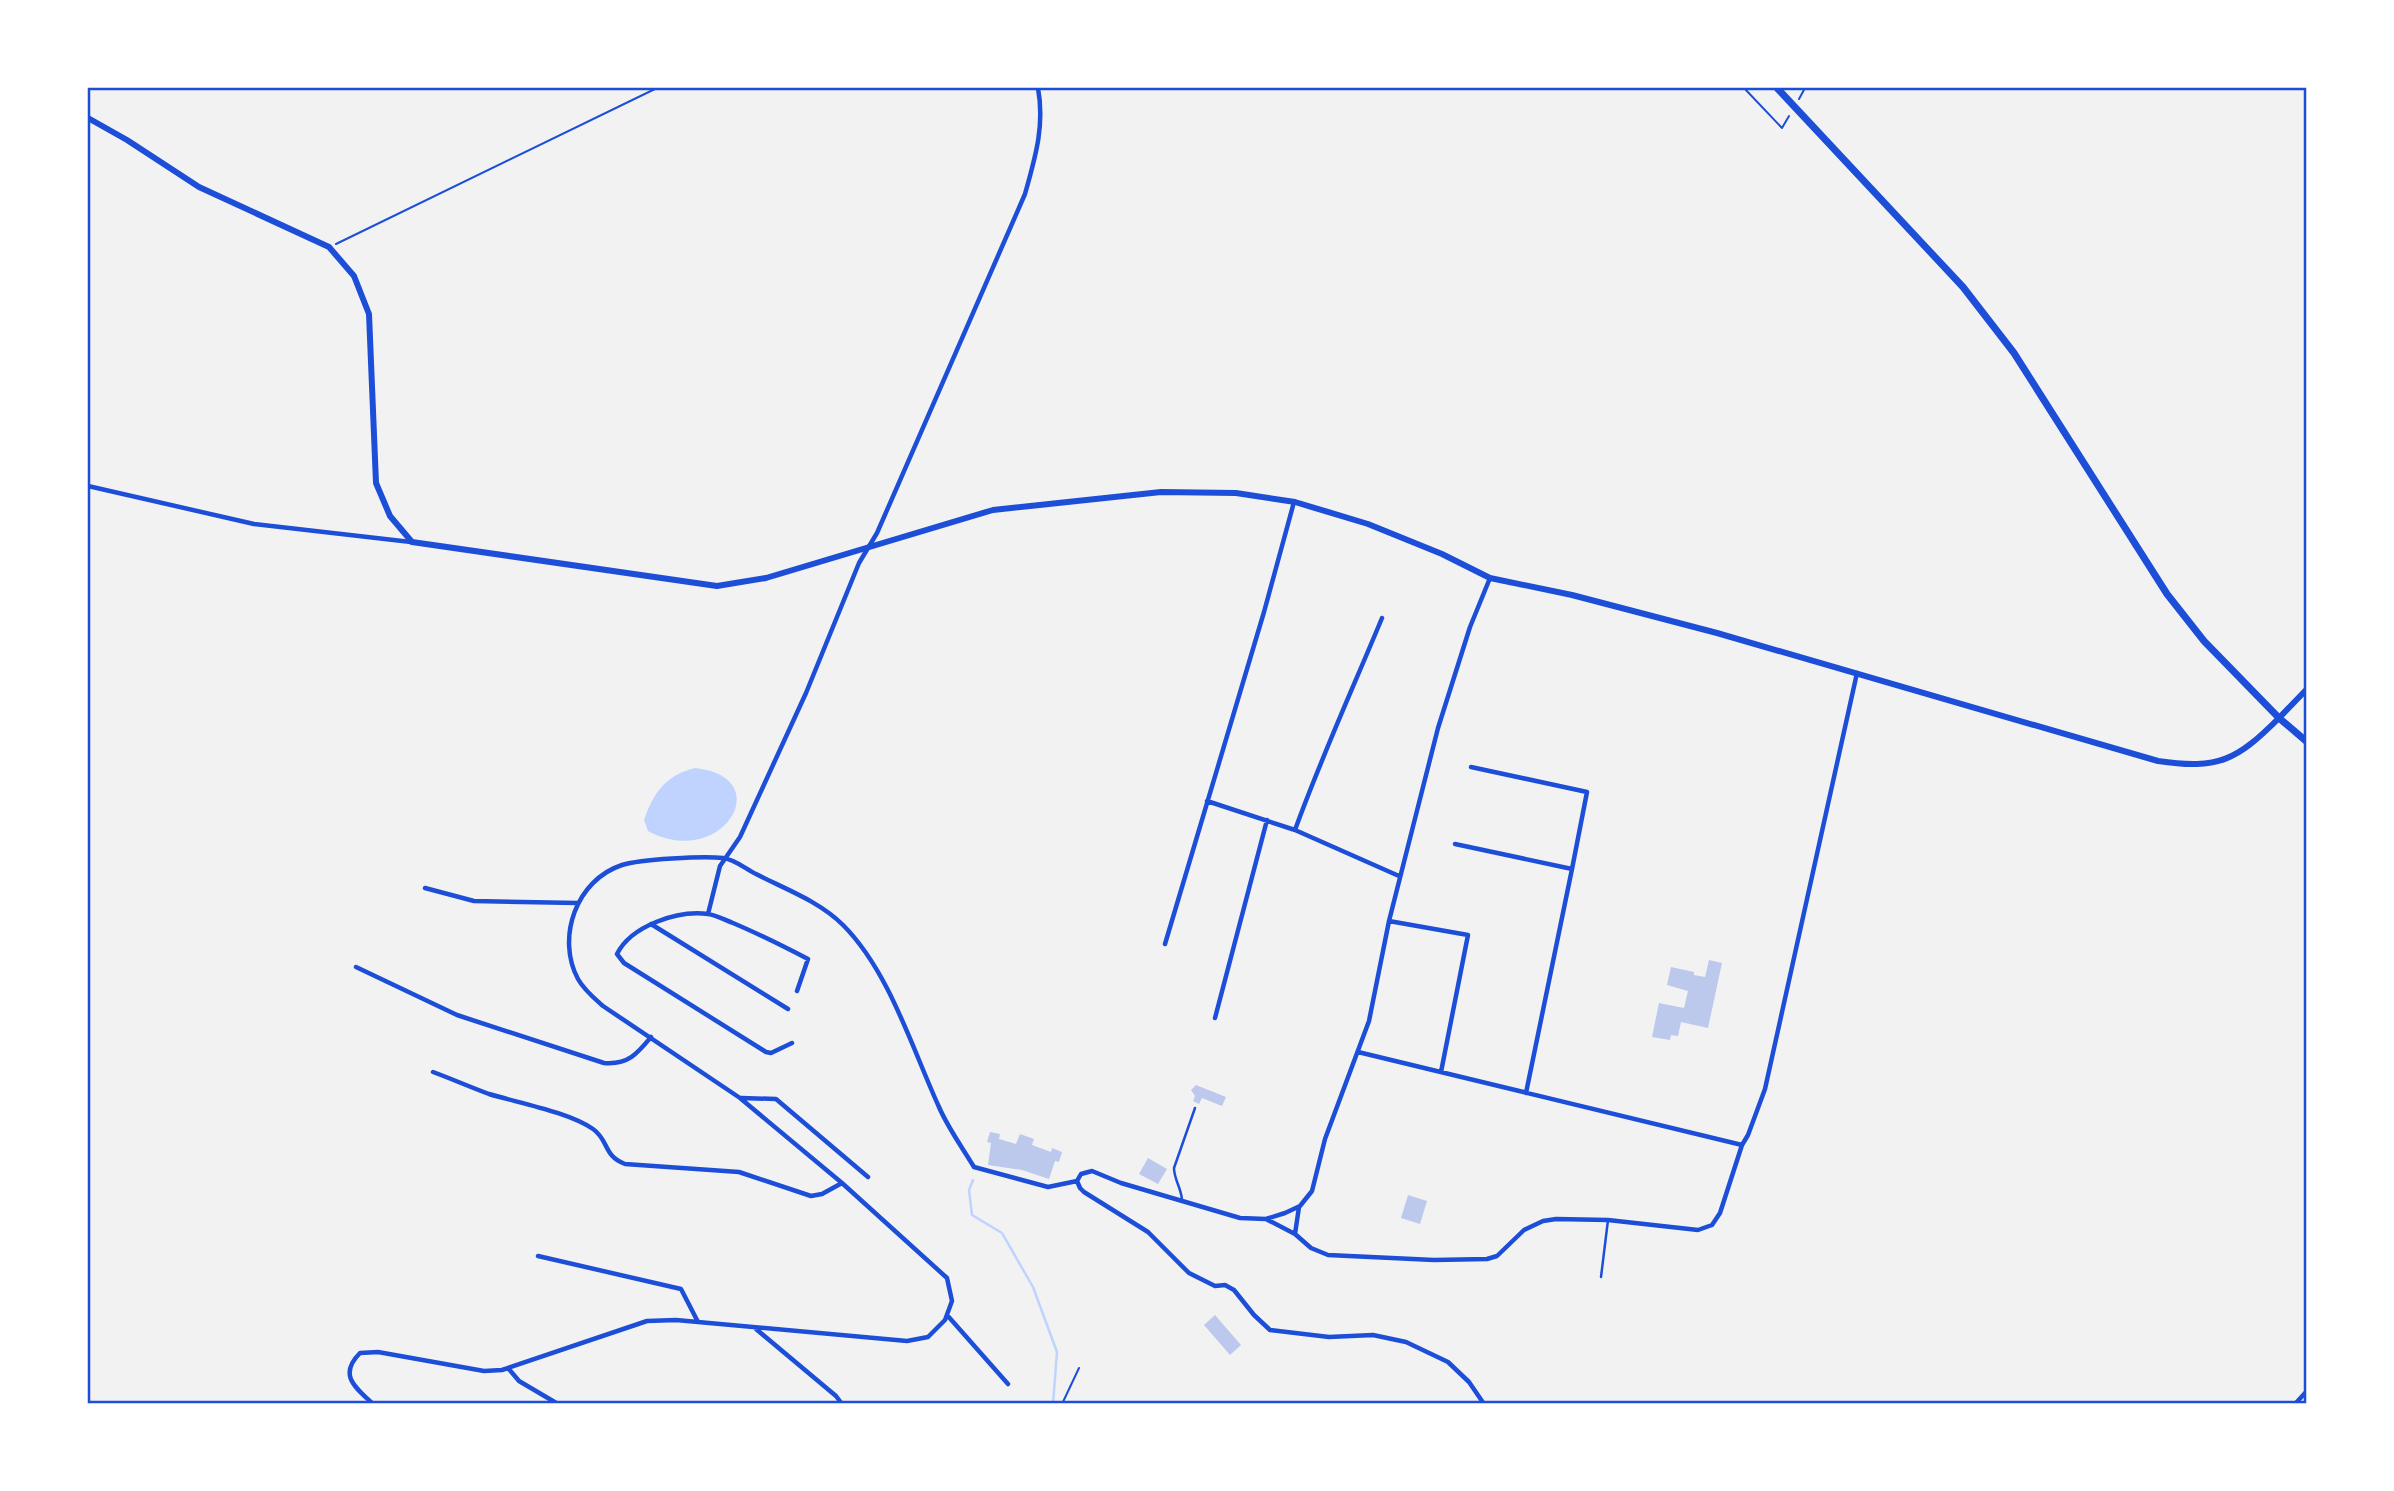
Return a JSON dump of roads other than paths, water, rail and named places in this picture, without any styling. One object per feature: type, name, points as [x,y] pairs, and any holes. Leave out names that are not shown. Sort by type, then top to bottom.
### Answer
[{"type":"main road","points":[[1777,88],[1963,287],[2014,353],[2167,594],[2204,641],[2279,718],[2306,741]]},
{"type":"street","points":[[708,914],[720,866],[740,837],[795,717],[865,550],[877,533],[1025,194],[1040,144],[1042,117],[1038,88]]},
{"type":"street","points":[[88,118],[199,187],[329,247],[354,276],[369,314],[376,483],[390,516],[412,542]]},
{"type":"street","points":[[88,486],[254,524],[412,542],[717,586],[766,578],[993,510],[1161,492],[1236,493],[1295,502],[1368,524],[1443,554],[1490,578],[1572,595],[1717,633],[2158,761],[2188,765],[2208,764],[2232,757],[2253,744],[2306,691]]},
{"type":"street","points":[[1165,944],[1295,502]]},
{"type":"street","points":[[1295,1234],[1300,1206],[1314,1184],[1325,1139],[1370,1021],[1399,876],[1456,668],[1490,578]]},
{"type":"street","points":[[1295,830],[1313,779],[1336,732],[1382,618]]},
{"type":"street","points":[[1077,1181],[1081,1174],[1092,1171],[1121,1183],[1226,1215],[1266,1219],[1295,1234],[1311,1248],[1328,1255],[1434,1260],[1487,1259],[1503,1252],[1524,1230],[1543,1221],[1563,1218],[1698,1230],[1712,1224],[1720,1213],[1742,1145],[1765,1089],[1857,673]]},
{"type":"street","points":[[1471,767],[1587,792],[1526,1093]]},
{"type":"street","points":[[1207,801],[1295,830],[1399,876]]},
{"type":"street","points":[[1215,1018],[1267,820]]},
{"type":"street","points":[[1455,844],[1572,869]]},
{"type":"street","points":[[373,1404],[354,1386],[349,1373],[352,1361],[360,1353],[378,1352],[484,1371],[508,1368],[648,1321],[677,1320],[908,1341],[928,1337],[947,1315],[952,1301],[947,1278],[842,1183],[740,1098],[603,1006],[578,980],[568,945],[569,928],[578,903],[602,876],[621,865],[647,861],[725,858],[821,906],[850,933],[876,965],[940,1111],[974,1167],[1048,1187],[1077,1181]]},
{"type":"street","points":[[425,888],[474,901],[578,903]]},
{"type":"street","points":[[792,1043],[771,1053],[766,1052],[624,963],[617,954],[623,942],[651,924],[675,917],[708,914],[767,937],[808,959],[797,990]]},
{"type":"street","points":[[1389,921],[1468,935],[1441,1072]]},
{"type":"street","points":[[651,924],[788,1009]]},
{"type":"street","points":[[356,967],[457,1015],[604,1063],[626,1062],[652,1037]]},
{"type":"street","points":[[1358,1052],[1742,1145]]},
{"type":"street","points":[[433,1072],[489,1094],[553,1112],[593,1129],[601,1136],[614,1160],[625,1164],[739,1172],[811,1196],[822,1194],[842,1183]]},
{"type":"street","points":[[740,1098],[776,1099],[868,1177]]},
{"type":"street","points":[[1077,1181],[1084,1192],[1158,1240],[1189,1273],[1214,1286],[1226,1285],[1234,1290],[1270,1330],[1329,1337],[1373,1335],[1406,1342],[1448,1362],[1469,1382],[1484,1404]]},
{"type":"street","points":[[1266,1219],[1300,1206]]},
{"type":"street","points":[[538,1256],[681,1289],[698,1322]]},
{"type":"street","points":[[947,1315],[1008,1384]]},
{"type":"street","points":[[755,1328],[836,1395],[842,1404]]},
{"type":"street","points":[[508,1368],[519,1381],[558,1404]]},
{"type":"street","points":[[2295,1404],[2306,1392]]},
{"type":"lane","points":[[1182,1201],[1174,1168],[1195,1108]]},
{"type":"lane","points":[[1601,1277],[1608,1220]]},
{"type":"water","points":[[695,768],[720,775],[734,787],[737,802],[731,818],[718,831],[698,839],[675,840],[648,831],[644,820],[656,794],[668,780]]},
{"type":"waterway","points":[[973,1180],[969,1190],[972,1215],[1002,1233],[1033,1287],[1057,1352],[1053,1404]]}]
